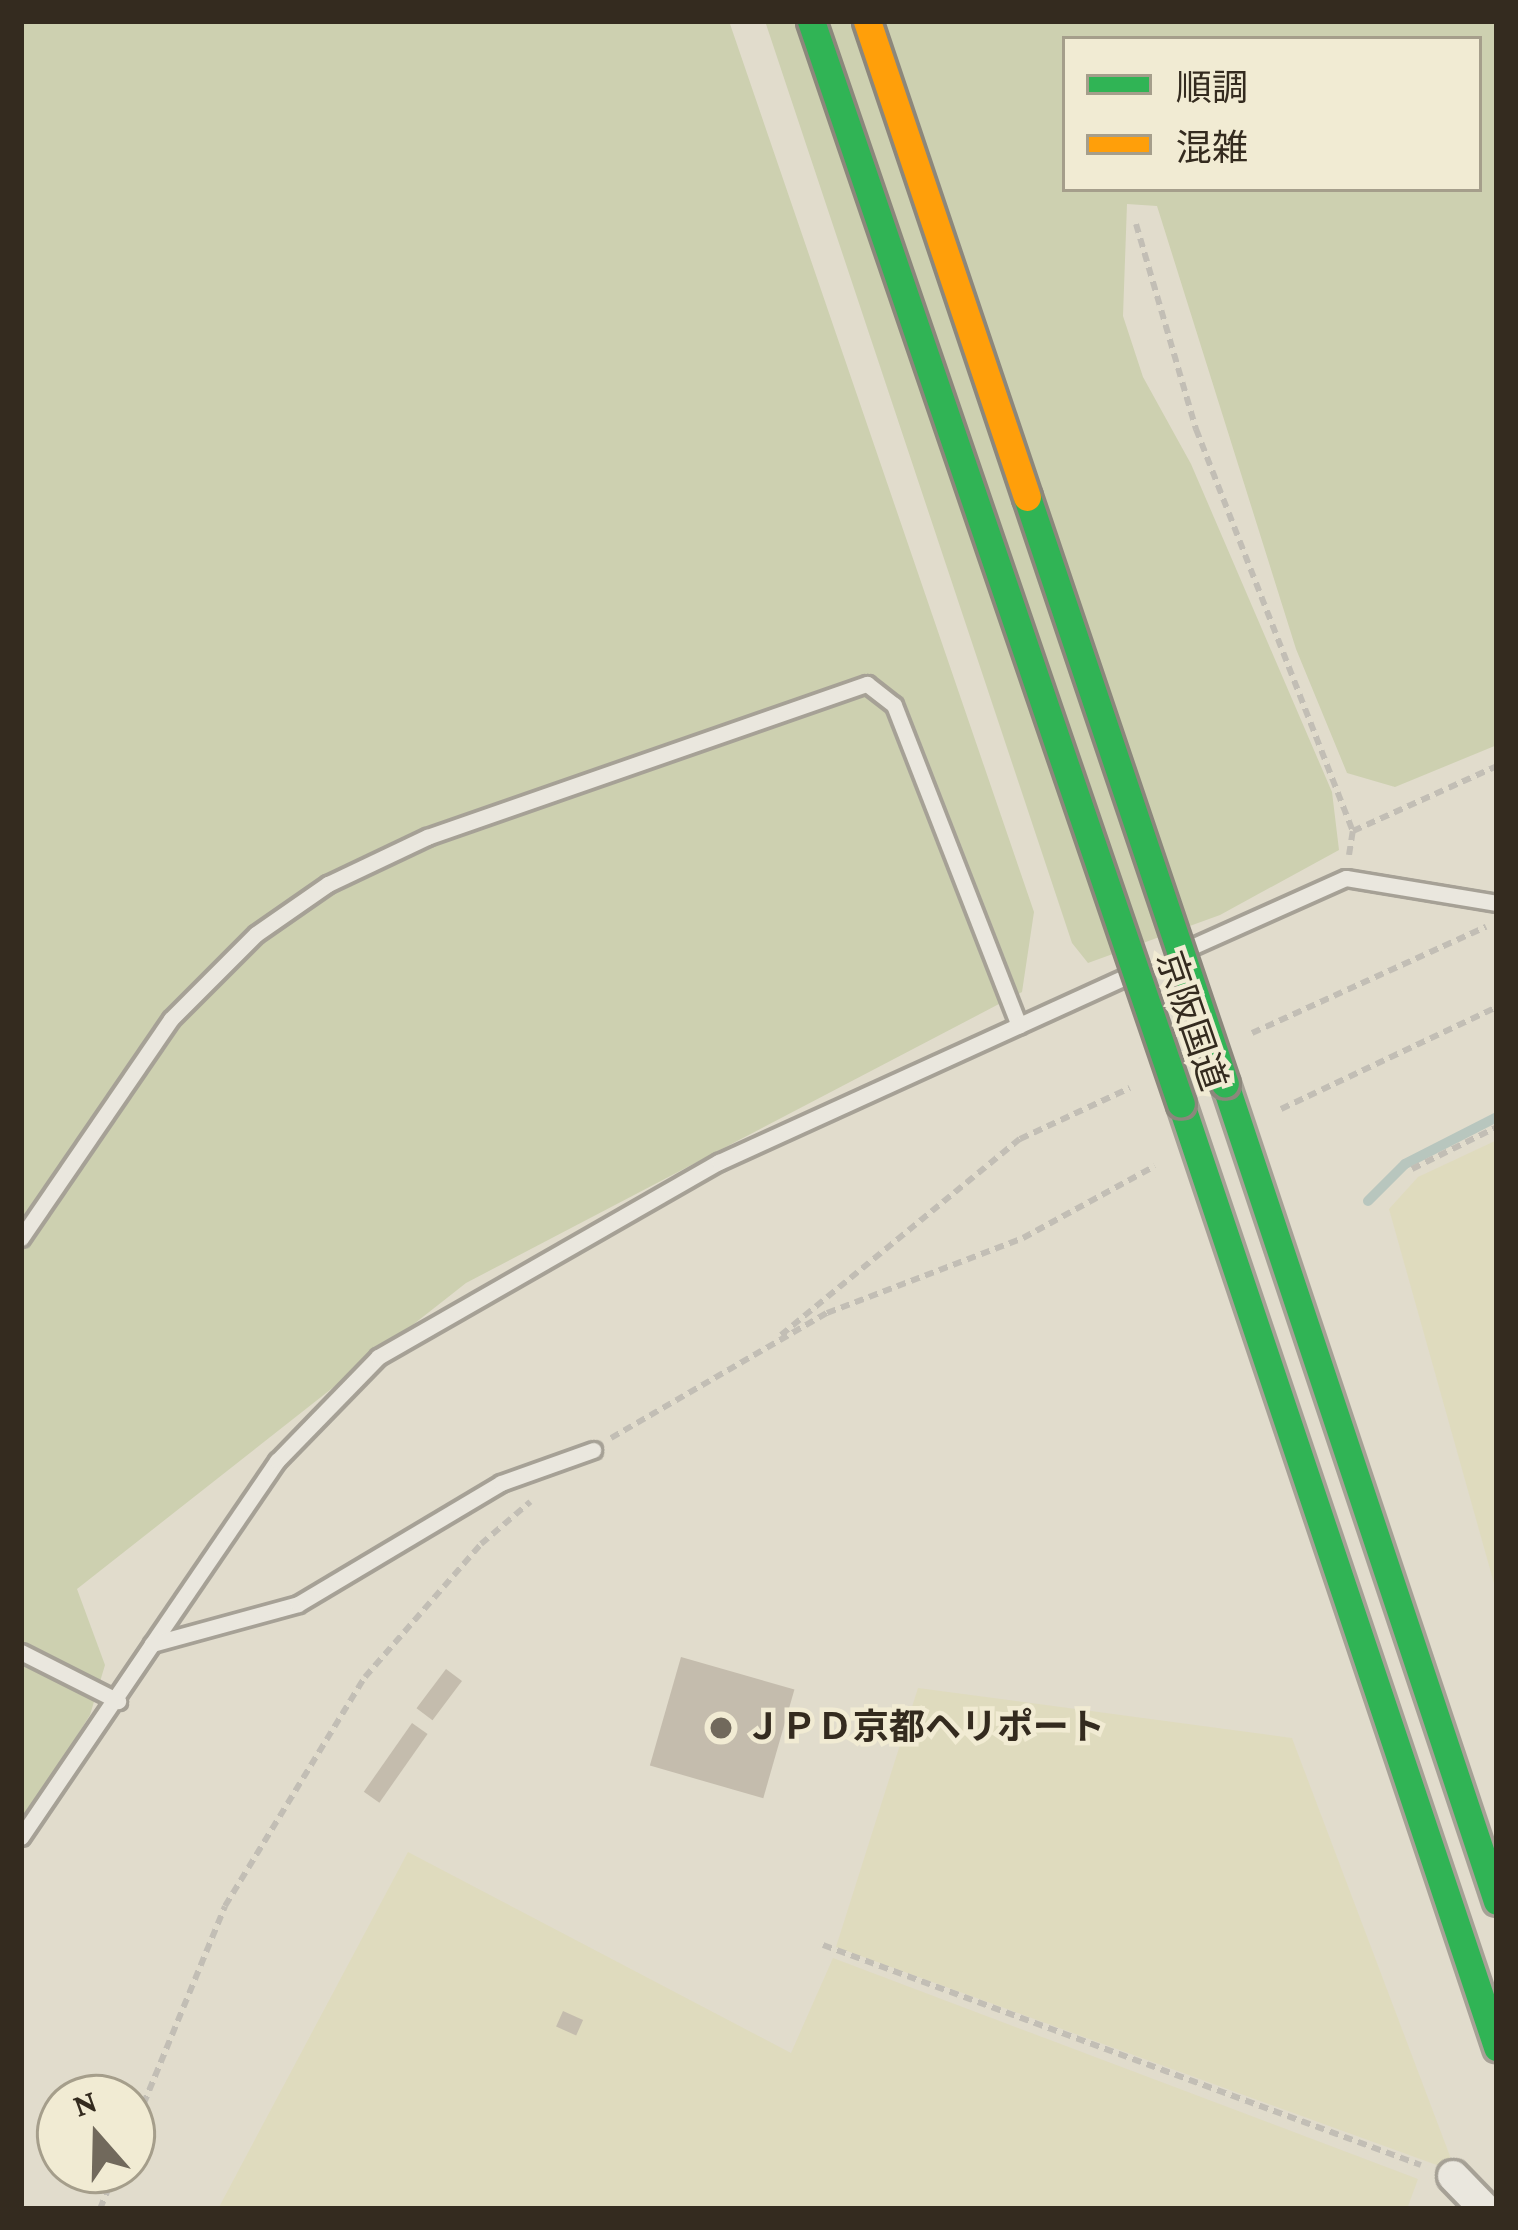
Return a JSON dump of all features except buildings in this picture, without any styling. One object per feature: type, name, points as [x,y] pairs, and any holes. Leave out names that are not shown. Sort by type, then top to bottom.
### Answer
[{"type":"highway","name":"京阪国道","points":[[811,21],[1497,2047]]},
{"type":"highway","name":"京阪国道","points":[[867,21],[1497,1901]]},
{"type":"street","points":[[1453,2176],[1485,2209]]},
{"type":"lane","points":[[21,1238],[171,1019],[256,934],[328,884],[427,837],[867,684],[894,705],[1019,1025]]},
{"type":"lane","points":[[21,1837],[118,1701],[277,1461],[378,1357],[719,1162],[1346,878],[1497,903]]},
{"type":"lane","points":[[152,1644],[298,1604],[501,1483],[592,1450]]},
{"type":"lane","points":[[21,1652],[118,1701]]},
{"type":"path","points":[[1136,224],[1196,429],[1353,831],[1346,878]]},
{"type":"path","points":[[1353,831],[1497,766]]},
{"type":"path","points":[[1236,1040],[1497,922]]},
{"type":"path","points":[[1240,1129],[1497,1007]]},
{"type":"path","points":[[769,1345],[1021,1138],[1150,1079]]},
{"type":"path","points":[[1412,1169],[1497,1127]]},
{"type":"path","points":[[592,1450],[769,1345],[1023,1238],[1195,1144]]},
{"type":"path","points":[[156,2074],[225,1906],[364,1677],[481,1544],[545,1490]]},
{"type":"path","points":[[823,1945],[1453,2176]]},
{"type":"shaded area","points":[[1497,1140],[1497,1594],[1389,1209],[1418,1177]]},
{"type":"shaded area","points":[[918,1688],[1292,1738],[1456,2172],[836,1947]]},
{"type":"shaded area","points":[[408,1852],[791,2053],[833,1958],[1418,2179],[1407,2209],[218,2209]]},
{"type":"green space","points":[[21,21],[729,21],[1034,912],[1022,992],[466,1283],[77,1589],[105,1665],[90,1715],[21,1825]]},
{"type":"green space","points":[[765,21],[1497,21],[1497,745],[1395,787],[1347,773],[1296,649],[1157,206],[1127,204],[1123,316],[1143,377],[1191,464],[1332,792],[1339,850],[1220,915],[1088,963],[1072,943]]},
{"type":"waterway","points":[[1368,1201],[1405,1164],[1497,1117]]},
{"type":"traffic: fast","points":[[811,21],[1181,1104]]},
{"type":"traffic: fast","points":[[1027,497],[1225,1084]]},
{"type":"traffic: fast","points":[[1225,1084],[1497,1901]]},
{"type":"traffic: fast","points":[[1181,1104],[1497,2047]]},
{"type":"traffic: slow","points":[[867,21],[1027,497]]},
{"type":"place","name":"ＪＰＤ京都ヘリポート","points":[[721,1728]]}]
